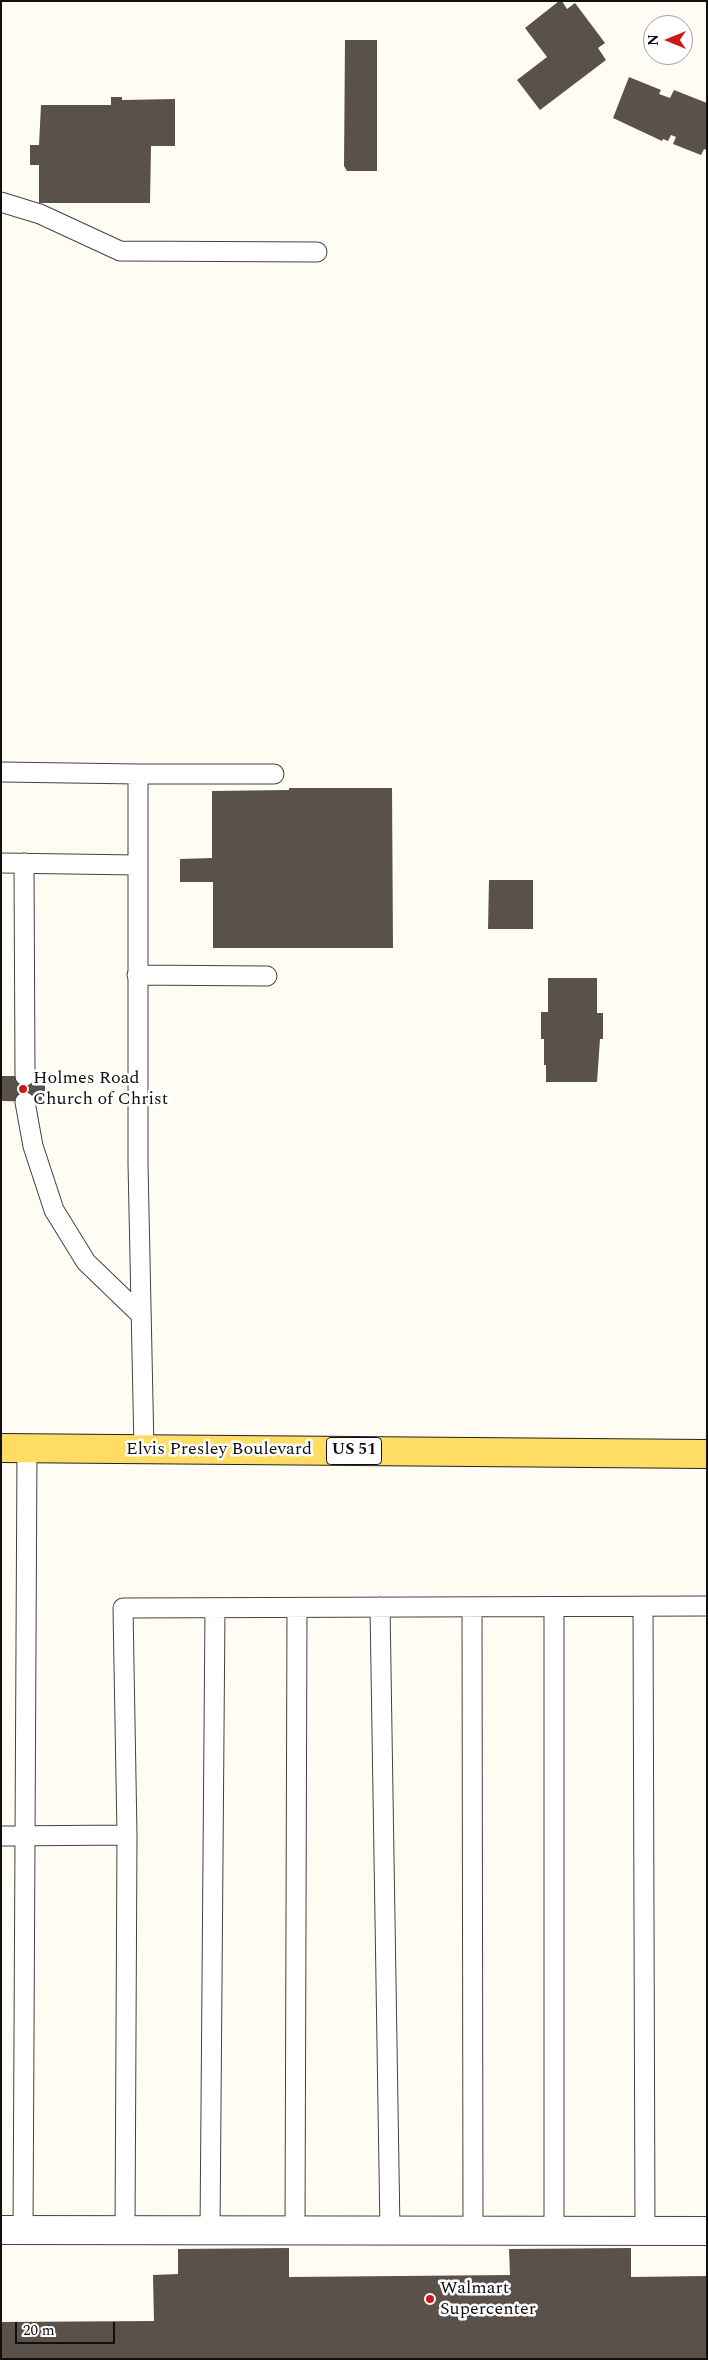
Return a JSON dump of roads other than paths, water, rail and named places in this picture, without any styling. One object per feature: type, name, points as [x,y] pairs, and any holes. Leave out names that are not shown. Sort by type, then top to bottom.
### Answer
[{"type":"main road","name":"Elvis Presley Boulevard","points":[[14,1448],[707,1454]]},
{"type":"street","points":[[12,2230],[707,2231]]},
{"type":"lane","points":[[1,202],[40,214],[120,251],[317,252]]},
{"type":"lane","points":[[1,772],[274,774]]},
{"type":"lane","points":[[138,774],[137,976],[144,1449]]},
{"type":"lane","points":[[1,863],[137,865]]},
{"type":"lane","points":[[24,864],[25,1076]]},
{"type":"lane","points":[[137,976],[267,976]]},
{"type":"lane","points":[[25,1102],[33,1146],[54,1210],[86,1262],[141,1315]]},
{"type":"lane","points":[[12,2230],[25,1836],[14,1448]]},
{"type":"lane","points":[[643,1606],[645,2231]]},
{"type":"lane","points":[[124,2230],[127,1835],[123,1608],[707,1606]]},
{"type":"lane","points":[[380,1607],[390,2230]]},
{"type":"lane","points":[[472,1607],[473,2231]]},
{"type":"lane","points":[[554,1607],[554,2231]]},
{"type":"lane","points":[[210,2230],[215,1608]]},
{"type":"lane","points":[[295,2230],[297,1608]]},
{"type":"lane","points":[[1,1836],[127,1835]]},
{"type":"place","name":"Holmes Road Church of Christ","points":[[23,1089]]},
{"type":"place","name":"Walmart Supercenter","points":[[430,2299]]}]
